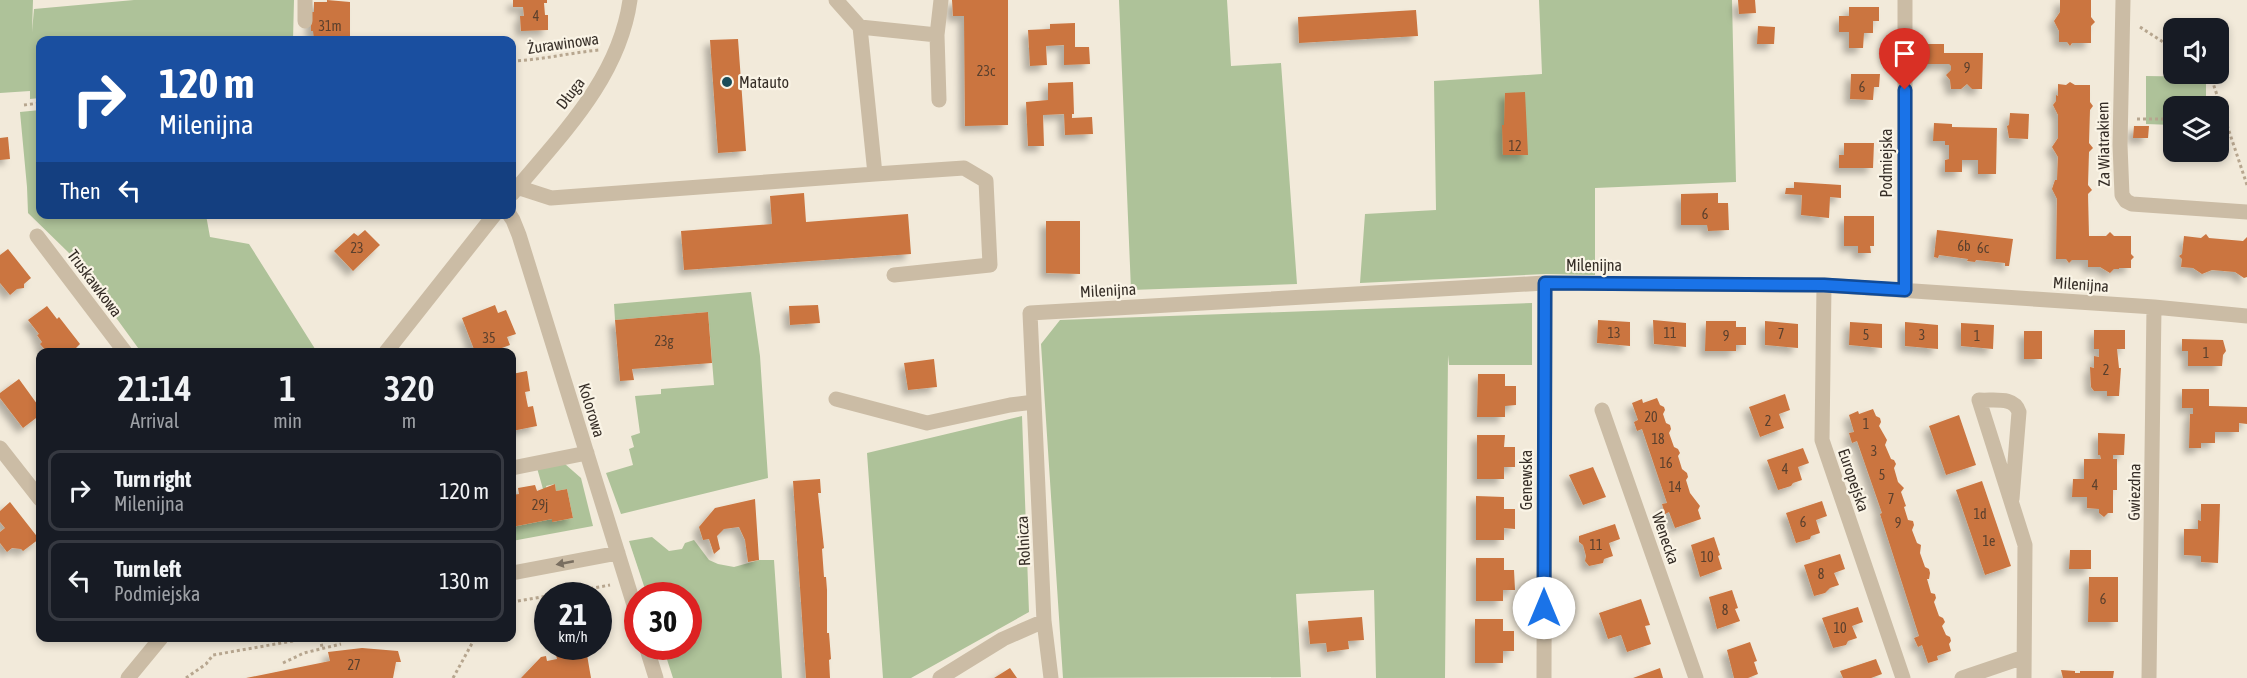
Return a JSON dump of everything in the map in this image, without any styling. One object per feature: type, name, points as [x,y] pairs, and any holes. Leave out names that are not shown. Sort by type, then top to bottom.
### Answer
[{"type":"street","points":[[305,0],[305,21]]},
{"type":"street","name":"Długa","points":[[516,189],[600,84],[619,47],[630,0]]},
{"type":"street","points":[[836,0],[860,27],[875,174]]},
{"type":"street","points":[[939,100],[937,35],[941,0]]},
{"type":"street","name":"Podmiejska","points":[[1905,0],[1905,290]]},
{"type":"street","name":"Za Wiatrakiem","points":[[2123,0],[2120,118],[2122,195],[2132,204],[2247,212]]},
{"type":"street","points":[[860,27],[937,35]]},
{"type":"street","points":[[516,191],[551,198],[964,168],[986,182],[990,265],[894,275]]},
{"type":"street","points":[[389,348],[491,219]]},
{"type":"street","name":"Kolorowa","points":[[512,219],[627,582]]},
{"type":"street","name":"Truskawkowa","points":[[37,236],[122,348]]},
{"type":"street","name":"Milenijna","points":[[1034,402],[1030,313],[1545,283],[1824,285],[2154,307],[2247,316]]},
{"type":"street","name":"Genewska","points":[[1544,678],[1545,283]]},
{"type":"street","name":"Europejska","points":[[1824,285],[1822,440],[1903,678]]},
{"type":"street","name":"Gwiezdna","points":[[2149,678],[2154,307]]},
{"type":"street","points":[[836,399],[927,423],[1034,402]]},
{"type":"street","points":[[2012,499],[2019,412],[2017,405],[2012,401],[1978,400],[2012,499],[2025,545],[2024,678]]},
{"type":"street","name":"Rolnicza","points":[[1034,402],[1044,621],[1051,678]]},
{"type":"street","name":"Wenecka","points":[[1602,410],[1696,678]]},
{"type":"street","points":[[0,448],[36,494]]},
{"type":"street","points":[[516,467],[587,453]]},
{"type":"street","points":[[516,572],[618,553]]},
{"type":"street","points":[[940,678],[1003,639],[1044,621]]},
{"type":"street","points":[[128,678],[155,642]]},
{"type":"street","points":[[1962,678],[2024,657]]},
{"type":"street","points":[[650,660],[656,678]]},
{"type":"path","points":[[2132,22],[2163,42]]},
{"type":"path","name":"Żurawinowa","points":[[516,61],[538,60],[576,52],[619,47]]},
{"type":"path","points":[[2213,84],[2247,185]]},
{"type":"path","points":[[24,105],[36,104]]},
{"type":"path","points":[[2120,118],[2163,119]]},
{"type":"path","points":[[516,601],[534,598]]},
{"type":"path","points":[[186,678],[206,664],[213,655],[287,642]]},
{"type":"path","points":[[321,642],[322,647]]},
{"type":"path","points":[[453,678],[473,642]]},
{"type":"path","points":[[283,663],[322,647],[341,644]]},
{"type":"green space","points":[[0,0],[33,0],[32,32],[34,9],[134,0],[294,0],[293,36],[36,36],[36,98],[30,99],[30,91],[0,93]]},
{"type":"green space","points":[[1119,0],[1227,0],[1231,66],[1281,63],[1297,284],[1131,290]]},
{"type":"green space","points":[[1539,0],[1732,0],[1736,182],[1595,188],[1595,275],[1546,274],[1360,283],[1365,214],[1436,210],[1434,81],[1542,74]]},
{"type":"green space","points":[[2146,76],[2163,76],[2163,84],[2206,84],[2206,96],[2163,96],[2163,125],[2146,124]]},
{"type":"green space","points":[[36,110],[36,219],[207,219],[210,237],[249,244],[314,348],[138,348],[69,253],[28,213],[20,112]]},
{"type":"green space","points":[[751,292],[760,356],[768,478],[621,514],[606,473],[633,465],[629,449],[634,447],[631,436],[640,433],[635,396],[661,394],[661,389],[714,385],[708,312],[615,320],[614,304]]},
{"type":"green space","points":[[1532,303],[1532,365],[1449,365],[1448,355],[1445,678],[1376,678],[1374,590],[1296,594],[1301,677],[1063,678],[1041,344],[1060,320]]},
{"type":"green space","points":[[1022,416],[1029,612],[911,678],[883,678],[867,453]]},
{"type":"green space","points":[[565,464],[581,478],[593,526],[516,540],[516,526],[552,519],[552,522],[573,518],[567,489],[556,491],[555,484],[546,486],[547,490],[543,489],[537,468]]},
{"type":"green space","points":[[652,537],[669,551],[682,549],[685,543],[694,540],[709,560],[734,567],[759,560],[774,560],[782,678],[673,678],[667,660],[702,660],[702,582],[643,582],[629,541]]},
{"type":"building","points":[[327,0],[350,2],[350,36],[314,36],[311,31],[311,12],[314,12],[314,2],[327,2]]},
{"type":"building","points":[[513,0],[547,0],[547,3],[544,3],[545,15],[548,15],[548,30],[521,31],[520,16],[524,16],[523,7],[513,7]]},
{"type":"building","points":[[952,0],[1008,0],[1008,125],[965,126],[964,16],[953,16]]},
{"type":"building","points":[[1738,0],[1755,0],[1756,13],[1739,14]]},
{"type":"building","points":[[2060,0],[2091,0],[2091,17],[2095,22],[2091,26],[2091,43],[2072,43],[2070,46],[2067,42],[2059,42],[2059,31],[2054,21],[2060,12]]},
{"type":"building","points":[[1849,7],[1879,7],[1879,21],[1873,21],[1873,33],[1864,33],[1863,48],[1849,48],[1849,32],[1839,32],[1839,16],[1849,16]]},
{"type":"building","points":[[1416,10],[1418,36],[1299,43],[1298,17]]},
{"type":"building","points":[[1075,23],[1075,47],[1089,47],[1090,64],[1064,65],[1064,45],[1046,46],[1047,65],[1030,66],[1028,30],[1050,29],[1050,24]]},
{"type":"building","points":[[1758,26],[1775,27],[1774,44],[1757,44]]},
{"type":"building","points":[[738,39],[746,151],[718,153],[710,40]]},
{"type":"building","points":[[1926,44],[1944,44],[1944,53],[1983,53],[1982,89],[1972,89],[1967,84],[1961,89],[1951,89],[1950,80],[1946,75],[1951,70],[1951,66],[1949,64],[1926,64]]},
{"type":"building","points":[[1851,74],[1880,74],[1879,87],[1874,87],[1873,100],[1850,99]]},
{"type":"building","points":[[1073,82],[1074,114],[1072,118],[1092,117],[1093,134],[1065,135],[1064,114],[1043,115],[1044,146],[1028,146],[1026,102],[1048,100],[1048,83]]},
{"type":"building","points":[[2070,82],[2075,85],[2090,85],[2090,102],[2093,106],[2090,110],[2089,143],[2093,148],[2089,152],[2088,185],[2092,190],[2088,194],[2089,236],[2106,236],[2110,232],[2114,236],[2131,236],[2131,254],[2134,257],[2131,260],[2131,268],[2114,269],[2110,273],[2100,267],[2088,267],[2088,260],[2072,260],[2069,263],[2066,259],[2056,259],[2057,199],[2052,189],[2057,180],[2058,157],[2052,147],[2058,138],[2058,115],[2053,105],[2056,95],[2058,96],[2058,84],[2066,85]]},
{"type":"building","points":[[1525,92],[1528,155],[1503,155],[1502,125],[1504,125],[1505,93]]},
{"type":"building","points":[[2010,113],[2029,114],[2028,139],[2009,138],[2007,126]]},
{"type":"building","points":[[1934,123],[1952,124],[1952,127],[1997,128],[1996,174],[1978,174],[1978,160],[1962,160],[1962,172],[1945,172],[1945,160],[1949,159],[1949,145],[1945,145],[1945,141],[1933,141]]},
{"type":"building","points":[[2134,126],[2149,126],[2148,138],[2133,138]]},
{"type":"building","points":[[8,137],[10,159],[0,160],[0,138]]},
{"type":"building","points":[[1844,143],[1874,143],[1873,168],[1839,168],[1839,155],[1844,155]]},
{"type":"building","points":[[1794,182],[1841,185],[1841,198],[1830,197],[1829,218],[1801,215],[1802,195],[1785,194],[1786,188],[1794,188]]},
{"type":"building","points":[[804,193],[806,222],[908,214],[911,254],[684,270],[681,231],[772,224],[770,196]]},
{"type":"building","points":[[1718,193],[1718,203],[1728,203],[1729,230],[1708,231],[1707,225],[1681,225],[1681,194]]},
{"type":"building","points":[[1844,216],[1874,216],[1874,246],[1870,246],[1871,253],[1858,253],[1858,246],[1844,246]]},
{"type":"building","points":[[1046,221],[1080,221],[1080,274],[1046,273]]},
{"type":"building","points":[[365,230],[380,245],[353,271],[334,251],[354,233],[358,236]]},
{"type":"building","points":[[1937,230],[2013,239],[2009,266],[2005,266],[2005,263],[1976,260],[1975,262],[1939,255],[1938,258],[1934,257]]},
{"type":"building","points":[[2206,234],[2209,238],[2243,241],[2247,237],[2247,277],[2244,278],[2235,272],[2212,270],[2202,274],[2193,268],[2181,267],[2182,259],[2179,256],[2182,254],[2184,236],[2201,238]]},
{"type":"building","points":[[8,249],[31,278],[24,284],[24,288],[17,289],[10,295],[0,283],[0,255]]},
{"type":"building","points":[[495,305],[498,313],[506,310],[516,334],[507,337],[510,345],[502,348],[473,348],[462,318]]},
{"type":"building","points":[[818,305],[820,323],[790,325],[789,306]]},
{"type":"building","points":[[47,306],[57,319],[59,317],[80,344],[76,348],[44,348],[37,335],[39,334],[28,320]]},
{"type":"building","points":[[708,312],[712,363],[632,369],[634,380],[620,381],[615,320]]},
{"type":"building","points":[[1598,320],[1630,322],[1630,346],[1597,343]]},
{"type":"building","points":[[1653,320],[1686,323],[1686,347],[1654,344]]},
{"type":"building","points":[[1706,321],[1736,321],[1736,327],[1746,327],[1746,345],[1736,345],[1736,351],[1705,351]]},
{"type":"building","points":[[1765,321],[1798,324],[1798,348],[1765,345]]},
{"type":"building","points":[[1850,322],[1882,324],[1882,348],[1849,345]]},
{"type":"building","points":[[1905,322],[1938,325],[1938,349],[1905,346]]},
{"type":"building","points":[[1961,323],[1994,325],[1993,349],[1961,346]]},
{"type":"building","points":[[2094,330],[2125,330],[2125,349],[2117,349],[2119,368],[2121,368],[2119,396],[2107,396],[2107,391],[2094,391],[2091,387],[2090,367],[2094,368],[2094,356],[2099,357],[2099,349],[2094,349]]},
{"type":"building","points":[[2024,331],[2042,331],[2042,359],[2024,359]]},
{"type":"building","points":[[2182,339],[2223,340],[2226,351],[2223,355],[2222,366],[2188,366],[2188,351],[2182,351]]},
{"type":"building","points":[[934,359],[937,387],[908,390],[904,363]]},
{"type":"building","points":[[527,371],[530,391],[525,392],[528,407],[533,406],[537,426],[516,430],[516,373]]},
{"type":"building","points":[[1478,374],[1505,374],[1505,386],[1516,386],[1516,405],[1505,406],[1505,417],[1477,417]]},
{"type":"building","points":[[19,379],[36,402],[36,418],[23,428],[0,398],[0,393]]},
{"type":"building","points":[[2182,389],[2209,389],[2209,406],[2247,407],[2247,424],[2239,423],[2239,432],[2215,432],[2215,443],[2201,443],[2201,448],[2189,448],[2190,414],[2193,414],[2193,408],[2182,408]]},
{"type":"building","points":[[1785,394],[1790,410],[1779,414],[1784,428],[1760,437],[1749,407]]},
{"type":"building","points":[[1657,398],[1660,405],[1664,407],[1663,414],[1666,423],[1670,425],[1669,433],[1674,447],[1680,453],[1678,456],[1682,469],[1687,473],[1686,480],[1690,493],[1700,506],[1698,510],[1701,519],[1675,528],[1669,512],[1665,514],[1662,504],[1667,503],[1642,429],[1637,431],[1634,422],[1638,420],[1632,403],[1642,399],[1643,403]]},
{"type":"building","points":[[1873,409],[1876,416],[1880,418],[1879,426],[1887,440],[1885,445],[1891,459],[1896,464],[1894,468],[1898,482],[1904,488],[1901,492],[1908,520],[1913,521],[1912,530],[1917,543],[1921,545],[1920,553],[1930,573],[1927,579],[1931,593],[1935,594],[1934,602],[1939,616],[1945,622],[1942,626],[1951,641],[1949,644],[1951,651],[1937,656],[1938,660],[1928,663],[1922,645],[1918,647],[1914,638],[1919,636],[1880,514],[1882,513],[1857,441],[1852,443],[1849,433],[1854,432],[1849,415]]},
{"type":"building","points":[[1959,415],[1976,465],[1946,475],[1929,426]]},
{"type":"building","points":[[2098,433],[2125,434],[2124,455],[2113,455],[2113,459],[2117,459],[2117,490],[2113,490],[2113,513],[2108,513],[2104,517],[2099,513],[2099,509],[2087,508],[2087,497],[2072,497],[2073,479],[2084,479],[2084,459],[2101,459],[2098,455]]},
{"type":"building","points":[[1477,435],[1505,435],[1504,447],[1515,447],[1515,467],[1504,467],[1504,479],[1477,479]]},
{"type":"building","points":[[1803,448],[1809,463],[1798,467],[1802,480],[1778,490],[1767,460]]},
{"type":"building","points":[[1593,467],[1606,497],[1583,505],[1569,475]]},
{"type":"building","points":[[820,479],[821,493],[818,493],[827,590],[830,678],[806,678],[793,481]]},
{"type":"building","points":[[1982,481],[2011,566],[1985,575],[1956,490]]},
{"type":"building","points":[[555,484],[556,491],[567,489],[573,518],[552,522],[552,519],[516,526],[518,488],[535,485],[537,491]]},
{"type":"building","points":[[1476,496],[1504,497],[1504,509],[1515,509],[1515,529],[1504,528],[1504,540],[1476,540]]},
{"type":"building","points":[[755,499],[759,560],[748,562],[745,540],[739,527],[724,529],[717,536],[720,549],[714,554],[709,539],[703,540],[699,527],[715,508]]},
{"type":"building","points":[[1822,501],[1827,516],[1816,520],[1820,533],[1796,543],[1786,513]]},
{"type":"building","points":[[10,502],[36,535],[36,541],[23,551],[12,548],[7,552],[0,543],[0,532],[5,528],[0,522],[0,511]]},
{"type":"building","points":[[2201,504],[2220,504],[2218,563],[2201,562],[2201,556],[2184,555],[2184,529],[2198,529],[2198,520],[2201,521]]},
{"type":"building","points":[[1615,524],[1620,539],[1609,543],[1613,556],[1604,559],[1603,563],[1589,566],[1585,561],[1586,556],[1583,545],[1579,542],[1579,536]]},
{"type":"building","points":[[1714,537],[1722,569],[1700,577],[1691,545]]},
{"type":"building","points":[[2070,550],[2091,550],[2091,569],[2069,569]]},
{"type":"building","points":[[1840,554],[1845,569],[1834,573],[1839,585],[1814,596],[1804,565]]},
{"type":"building","points":[[1476,558],[1504,558],[1504,570],[1514,570],[1515,590],[1503,590],[1503,601],[1476,601]]},
{"type":"building","points":[[2089,577],[2118,577],[2118,622],[2088,622]]},
{"type":"building","points":[[1732,590],[1738,608],[1735,609],[1740,621],[1717,629],[1709,597]]},
{"type":"building","points":[[1641,599],[1650,625],[1645,626],[1651,644],[1627,652],[1621,635],[1608,639],[1599,613]]},
{"type":"building","points":[[1858,607],[1863,622],[1852,626],[1857,638],[1848,641],[1846,645],[1833,648],[1822,618]]},
{"type":"building","points":[[1362,617],[1364,640],[1348,641],[1349,649],[1327,652],[1326,643],[1310,644],[1308,621]]},
{"type":"building","points":[[1475,619],[1503,619],[1503,631],[1514,631],[1514,651],[1503,651],[1503,663],[1475,663]]},
{"type":"building","points":[[1750,642],[1757,661],[1754,662],[1758,674],[1748,678],[1734,678],[1727,650]]},
{"type":"building","points":[[362,648],[398,651],[401,662],[396,662],[393,678],[246,678],[330,661],[328,652]]},
{"type":"building","points":[[1876,659],[1882,674],[1871,678],[1843,678],[1840,671]]},
{"type":"building","points":[[538,660],[588,660],[591,678],[521,678]]},
{"type":"building","points":[[1010,668],[1017,678],[994,678]]},
{"type":"building","points":[[1660,668],[1663,678],[1633,678]]},
{"type":"building","points":[[2061,670],[2075,671],[2075,673],[2114,671],[2113,678],[2063,678]]},
{"type":"place","name":"Matauto","points":[[727,82]]},
{"type":"route","points":[[1544,608],[1545,283],[1824,285],[1905,290],[1905,90]]}]
